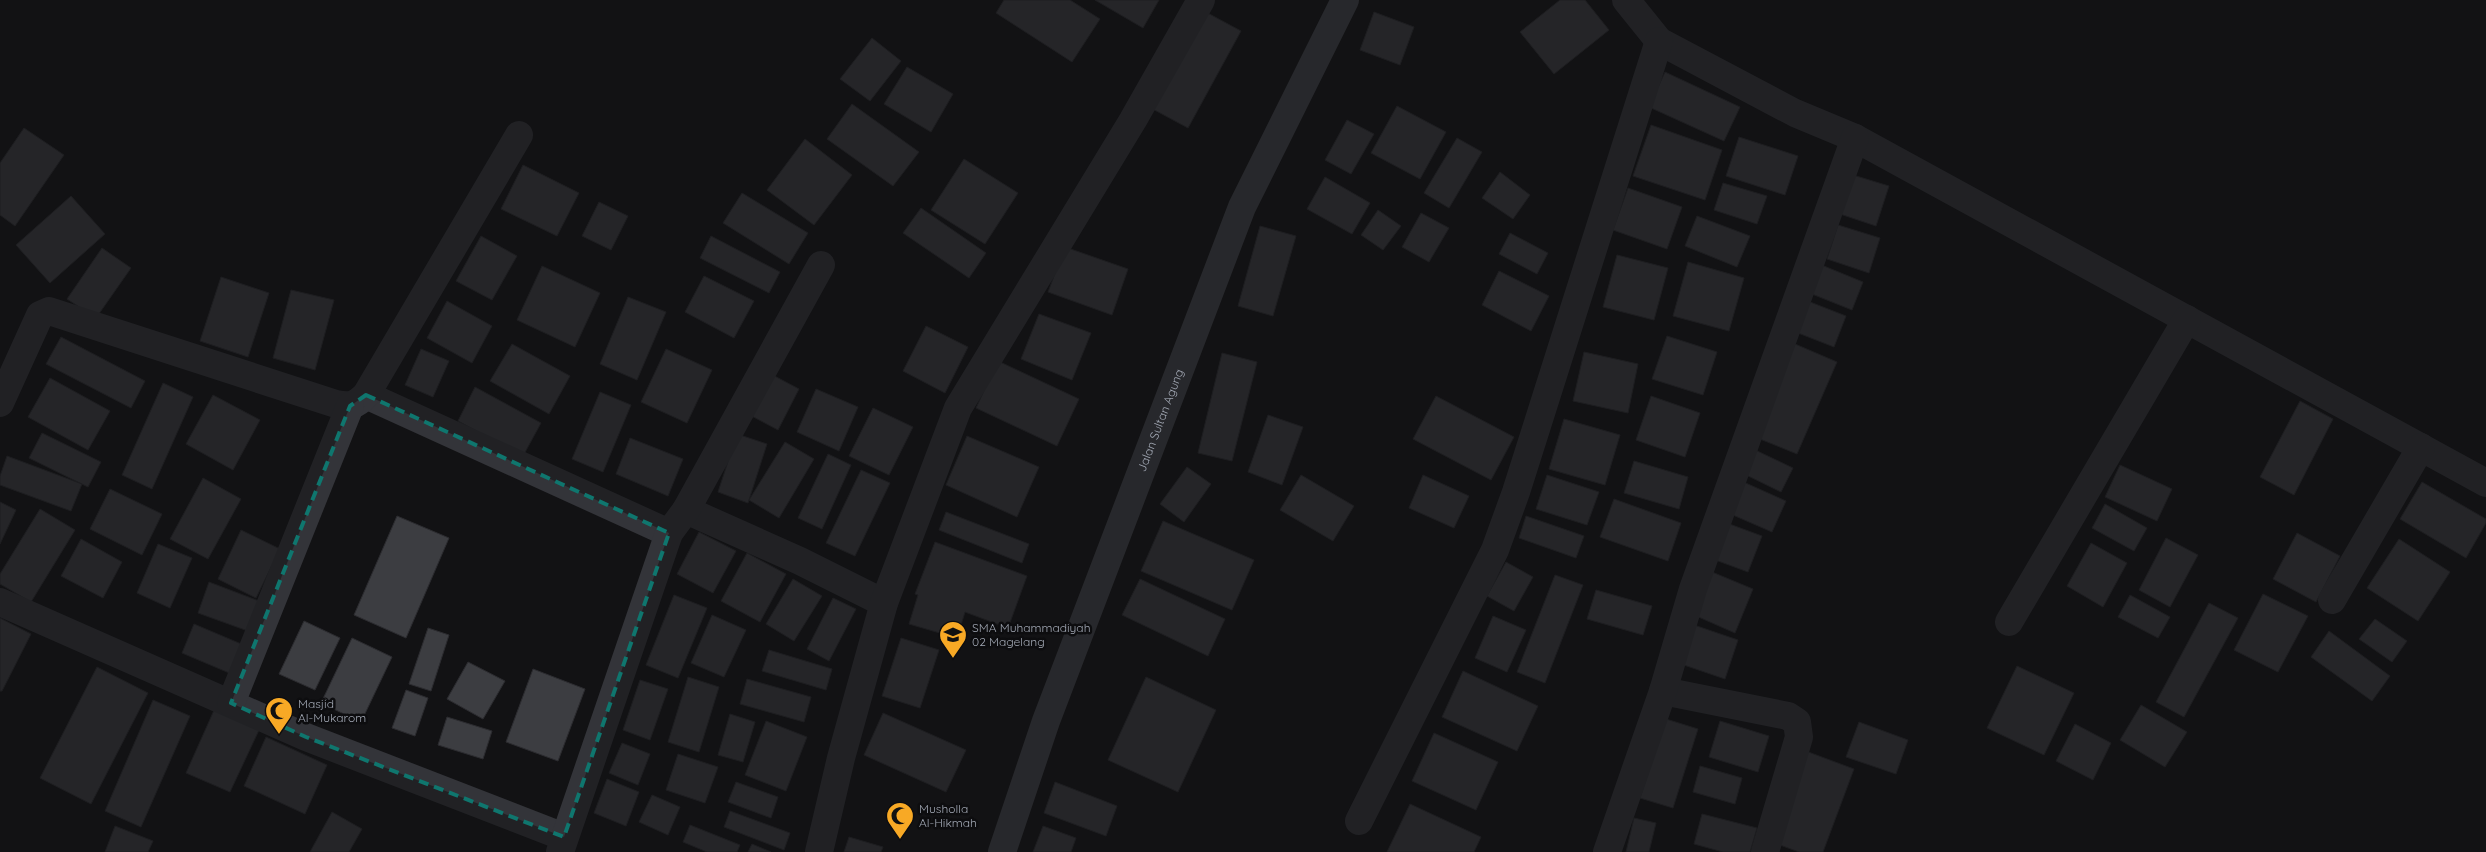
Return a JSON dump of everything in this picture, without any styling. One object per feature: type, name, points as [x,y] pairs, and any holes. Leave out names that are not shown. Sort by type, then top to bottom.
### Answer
[{"type":"main road","name":"Jalan Sultan Agung","points":[[1002,852],[1046,721],[1242,207],[1345,0]]},
{"type":"street","points":[[819,852],[884,603],[958,408],[1133,120],[1201,0]]},
{"type":"street","points":[[1626,0],[1659,41],[1795,114],[1855,138],[2486,482]]},
{"type":"street","points":[[1360,821],[1495,550],[1516,492],[1659,41]]},
{"type":"street","points":[[230,704],[358,401],[519,135]]},
{"type":"street","points":[[1607,852],[1663,691],[1693,589],[1855,138]]},
{"type":"street","points":[[0,602],[306,737],[562,844],[669,533],[686,510],[821,265]]},
{"type":"street","points":[[0,403],[40,315],[49,311],[336,404],[358,401],[669,533]]},
{"type":"street","points":[[2009,622],[2187,319]]},
{"type":"street","points":[[2332,600],[2421,447]]},
{"type":"street","points":[[686,510],[800,561],[884,603]]},
{"type":"street","points":[[1663,691],[1788,716],[1797,722],[1799,737],[1765,852]]},
{"type":"highlighted area","points":[[366,395],[669,533],[564,837],[306,737],[231,703],[350,406]]},
{"type":"building","points":[[1004,0],[1070,0],[1100,19],[1072,62],[996,13]]},
{"type":"building","points":[[1095,0],[1159,0],[1143,28]]},
{"type":"building","points":[[1560,0],[1585,0],[1609,30],[1554,74],[1520,32]]},
{"type":"building","points":[[1202,10],[1241,31],[1188,128],[1149,107]]},
{"type":"building","points":[[1374,12],[1414,27],[1400,65],[1360,50]]},
{"type":"building","points":[[872,38],[901,61],[870,101],[840,79]]},
{"type":"building","points":[[907,67],[953,94],[931,132],[884,104]]},
{"type":"building","points":[[1665,72],[1740,107],[1724,141],[1649,107]]},
{"type":"building","points":[[852,104],[919,152],[893,186],[827,139]]},
{"type":"building","points":[[1397,106],[1446,132],[1420,179],[1371,153]]},
{"type":"building","points":[[1347,120],[1374,134],[1351,174],[1325,160]]},
{"type":"building","points":[[1651,125],[1722,150],[1705,200],[1633,176]]},
{"type":"building","points":[[24,128],[64,155],[15,226],[0,215],[0,163]]},
{"type":"building","points":[[1739,137],[1798,156],[1785,195],[1726,176]]},
{"type":"building","points":[[1457,138],[1482,152],[1449,208],[1424,193]]},
{"type":"building","points":[[805,139],[852,175],[814,225],[767,190]]},
{"type":"building","points":[[964,159],[1018,193],[985,244],[931,210]]},
{"type":"building","points":[[523,165],[579,193],[557,236],[501,209]]},
{"type":"building","points":[[1500,172],[1530,195],[1513,219],[1482,198]]},
{"type":"building","points":[[1853,175],[1889,186],[1876,226],[1840,214]]},
{"type":"building","points":[[1325,177],[1370,203],[1352,234],[1307,209]]},
{"type":"building","points":[[1723,183],[1767,196],[1757,224],[1714,210]]},
{"type":"building","points":[[1628,188],[1682,207],[1667,249],[1613,230]]},
{"type":"building","points":[[742,193],[808,233],[789,264],[723,223]]},
{"type":"building","points":[[71,196],[105,234],[50,283],[16,245]]},
{"type":"building","points":[[599,202],[628,216],[611,250],[582,236]]},
{"type":"building","points":[[921,208],[986,253],[969,278],[903,233]]},
{"type":"building","points":[[1378,210],[1401,226],[1383,250],[1361,235]]},
{"type":"building","points":[[1421,213],[1449,228],[1429,262],[1402,247]]},
{"type":"building","points":[[1697,216],[1750,236],[1737,267],[1685,246]]},
{"type":"building","points":[[1838,225],[1880,238],[1869,273],[1827,259]]},
{"type":"building","points":[[1260,226],[1296,236],[1273,316],[1238,306]]},
{"type":"building","points":[[1510,233],[1548,253],[1537,274],[1499,254]]},
{"type":"building","points":[[481,236],[517,256],[492,300],[456,281]]},
{"type":"building","points":[[711,236],[780,272],[769,293],[700,258]]},
{"type":"building","points":[[1065,247],[1128,269],[1112,315],[1048,292]]},
{"type":"building","points":[[102,248],[131,268],[96,318],[67,299]]},
{"type":"building","points":[[1617,255],[1668,268],[1654,320],[1603,307]]},
{"type":"building","points":[[1688,262],[1744,278],[1729,331],[1673,316]]},
{"type":"building","points":[[1819,264],[1863,282],[1852,310],[1807,292]]},
{"type":"building","points":[[542,266],[600,293],[575,347],[517,320]]},
{"type":"building","points":[[1499,271],[1549,296],[1531,331],[1482,305]]},
{"type":"building","points":[[704,276],[754,301],[734,338],[685,312]]},
{"type":"building","points":[[221,277],[269,293],[248,357],[200,341]]},
{"type":"building","points":[[291,290],[334,300],[315,370],[273,358]]},
{"type":"building","points":[[628,297],[666,312],[637,380],[600,364]]},
{"type":"building","points":[[1805,300],[1846,316],[1834,347],[1793,331]]},
{"type":"building","points":[[447,301],[492,326],[472,363],[427,338]]},
{"type":"building","points":[[1039,314],[1091,333],[1072,380],[1021,359]]},
{"type":"building","points":[[926,326],[968,347],[945,393],[903,371]]},
{"type":"building","points":[[1667,336],[1717,352],[1703,395],[1652,379]]},
{"type":"building","points":[[61,337],[145,381],[131,408],[46,364]]},
{"type":"building","points":[[512,344],[570,376],[549,414],[490,381]]},
{"type":"building","points":[[1795,344],[1837,362],[1797,454],[1755,437]]},
{"type":"building","points":[[421,349],[449,361],[433,397],[405,385]]},
{"type":"building","points":[[666,349],[712,370],[687,423],[641,402]]},
{"type":"building","points":[[1584,352],[1638,364],[1628,413],[1573,401]]},
{"type":"building","points":[[1222,353],[1257,362],[1232,461],[1198,453]]},
{"type":"building","points":[[998,361],[1079,399],[1057,446],[976,408]]},
{"type":"building","points":[[767,372],[799,389],[778,430],[746,413]]},
{"type":"building","points":[[50,378],[110,411],[88,450],[28,417]]},
{"type":"building","points":[[163,383],[193,397],[152,489],[122,475]]},
{"type":"building","points":[[475,387],[541,423],[523,456],[458,421]]},
{"type":"building","points":[[816,389],[858,407],[839,451],[797,432]]},
{"type":"building","points":[[600,392],[631,405],[603,472],[572,459]]},
{"type":"building","points":[[213,395],[260,420],[233,470],[186,444]]},
{"type":"building","points":[[1436,396],[1514,437],[1491,480],[1413,439]]},
{"type":"building","points":[[1651,396],[1700,413],[1685,457],[1636,440]]},
{"type":"building","points":[[2300,401],[2333,419],[2294,495],[2260,477]]},
{"type":"building","points":[[873,408],[913,427],[889,475],[849,456]]},
{"type":"building","points":[[1268,415],[1303,427],[1282,485],[1248,472]]},
{"type":"building","points":[[1564,419],[1620,435],[1605,485],[1549,469]]},
{"type":"building","points":[[42,433],[101,462],[88,487],[29,458]]},
{"type":"building","points":[[737,434],[767,444],[748,503],[718,492]]},
{"type":"building","points":[[967,436],[1039,467],[1017,517],[946,485]]},
{"type":"building","points":[[630,438],[683,459],[668,496],[616,474]]},
{"type":"building","points":[[785,442],[814,459],[779,518],[749,500]]},
{"type":"building","points":[[1751,448],[1793,468],[1781,492],[1740,472]]},
{"type":"building","points":[[828,454],[851,465],[822,529],[798,518]]},
{"type":"building","points":[[7,456],[82,484],[71,511],[0,485],[0,476]]},
{"type":"building","points":[[1634,461],[1688,477],[1679,509],[1624,493]]},
{"type":"building","points":[[2120,465],[2172,489],[2157,521],[2105,497]]},
{"type":"building","points":[[1187,467],[1211,484],[1184,522],[1160,504]]},
{"type":"building","points":[[861,470],[890,483],[855,556],[826,543]]},
{"type":"building","points":[[1301,475],[1354,506],[1333,541],[1280,510]]},
{"type":"building","points":[[1423,475],[1469,496],[1454,528],[1409,508]]},
{"type":"building","points":[[1547,475],[1599,492],[1587,525],[1536,509]]},
{"type":"building","points":[[203,478],[241,499],[208,559],[170,539]]},
{"type":"building","points":[[1739,480],[1786,501],[1772,532],[1726,512]]},
{"type":"building","points":[[2422,482],[2486,519],[2486,523],[2466,558],[2400,519]]},
{"type":"building","points":[[110,489],[162,514],[142,555],[90,529]]},
{"type":"building","points":[[1614,499],[1681,523],[1668,561],[1600,537]]},
{"type":"building","points":[[0,502],[16,510],[0,544]]},
{"type":"building","points":[[2105,504],[2147,528],[2134,551],[2092,528]]},
{"type":"building","points":[[40,509],[75,530],[31,602],[0,584],[0,574]]},
{"type":"building","points":[[946,512],[1029,544],[1022,563],[939,530]]},
{"type":"building","points":[[397,516],[449,538],[406,638],[354,615]]},
{"type":"building","points":[[1526,516],[1584,536],[1576,558],[1519,538]]},
{"type":"building","points":[[1163,521],[1254,560],[1232,610],[1141,571]]},
{"type":"building","points":[[1724,522],[1762,536],[1748,572],[1710,558]]},
{"type":"building","points":[[241,530],[280,549],[256,598],[218,579]]},
{"type":"building","points":[[699,532],[736,551],[713,593],[677,574]]},
{"type":"building","points":[[2297,533],[2340,556],[2316,602],[2273,579]]},
{"type":"building","points":[[2166,538],[2198,555],[2170,607],[2139,590]]},
{"type":"building","points":[[81,539],[122,562],[103,598],[61,576]]},
{"type":"building","points":[[2399,539],[2450,572],[2418,621],[2367,588]]},
{"type":"building","points":[[935,542],[1027,576],[1008,628],[965,612],[957,638],[909,624],[918,595],[915,594]]},
{"type":"building","points":[[2091,543],[2127,563],[2103,607],[2067,586]]},
{"type":"building","points":[[158,544],[192,558],[170,608],[137,593]]},
{"type":"building","points":[[747,553],[786,574],[760,622],[721,601]]},
{"type":"building","points":[[1506,562],[1533,577],[1514,611],[1487,596]]},
{"type":"building","points":[[1712,572],[1753,589],[1735,633],[1694,615]]},
{"type":"building","points":[[1555,575],[1583,585],[1545,683],[1517,672]]},
{"type":"building","points":[[793,579],[822,596],[794,641],[766,624]]},
{"type":"building","points":[[1140,579],[1225,619],[1208,656],[1122,615]]},
{"type":"building","points":[[209,582],[259,601],[248,631],[198,613]]},
{"type":"building","points":[[1596,590],[1652,606],[1643,635],[1587,619]]},
{"type":"building","points":[[2263,594],[2308,616],[2278,672],[2234,650]]},
{"type":"building","points":[[674,595],[707,608],[678,678],[646,665]]},
{"type":"building","points":[[2130,595],[2170,617],[2158,638],[2118,617]]},
{"type":"building","points":[[833,598],[856,609],[829,661],[807,649]]},
{"type":"building","points":[[2209,603],[2238,618],[2184,717],[2156,702]]},
{"type":"building","points":[[712,615],[746,630],[724,677],[691,663]]},
{"type":"building","points":[[1493,616],[1526,630],[1507,672],[1475,658]]},
{"type":"building","points":[[0,618],[31,634],[2,691],[0,691]]},
{"type":"building","points":[[2375,619],[2407,641],[2392,662],[2359,639]]},
{"type":"building","points":[[304,621],[340,638],[315,690],[279,674]]},
{"type":"building","points":[[194,624],[246,646],[234,675],[182,653]]},
{"type":"building","points":[[1694,625],[1738,640],[1725,679],[1681,664]]},
{"type":"building","points":[[428,628],[449,635],[431,691],[409,684]]},
{"type":"building","points":[[2329,631],[2390,676],[2372,701],[2311,657]]},
{"type":"building","points":[[352,638],[392,657],[361,722],[321,703]]},
{"type":"building","points":[[901,638],[939,650],[920,708],[882,696]]},
{"type":"building","points":[[769,650],[832,669],[826,690],[762,671]]},
{"type":"building","points":[[468,662],[505,681],[483,719],[447,699]]},
{"type":"building","points":[[2017,666],[2074,693],[2044,755],[1987,728]]},
{"type":"building","points":[[97,667],[148,693],[91,804],[40,778]]},
{"type":"building","points":[[533,669],[585,689],[558,761],[506,742]]},
{"type":"building","points":[[1463,671],[1538,706],[1517,751],[1442,717]]},
{"type":"building","points":[[688,677],[719,687],[699,752],[668,742]]},
{"type":"building","points":[[1146,677],[1216,710],[1178,792],[1108,760]]},
{"type":"building","points":[[747,679],[811,697],[804,722],[740,704]]},
{"type":"building","points":[[640,680],[668,689],[650,740],[623,730]]},
{"type":"building","points":[[406,690],[428,698],[415,736],[392,728]]},
{"type":"building","points":[[153,700],[190,716],[141,827],[105,811]]},
{"type":"building","points":[[2141,705],[2187,732],[2165,767],[2120,740]]},
{"type":"building","points":[[215,708],[260,728],[230,792],[186,773]]},
{"type":"building","points":[[883,713],[966,750],[946,792],[864,755]]},
{"type":"building","points":[[730,714],[755,722],[743,762],[718,755]]},
{"type":"building","points":[[447,717],[492,731],[483,759],[438,745]]},
{"type":"building","points":[[1666,719],[1698,729],[1673,808],[1640,798]]},
{"type":"building","points":[[766,721],[807,737],[786,791],[745,775]]},
{"type":"building","points":[[1720,721],[1769,736],[1758,772],[1709,757]]},
{"type":"building","points":[[1859,722],[1908,740],[1896,774],[1846,757]]},
{"type":"building","points":[[2075,724],[2111,743],[2093,780],[2056,761]]},
{"type":"building","points":[[1434,733],[1498,762],[1476,810],[1412,781]]},
{"type":"building","points":[[266,737],[327,765],[305,814],[244,786]]},
{"type":"building","points":[[622,743],[650,754],[638,785],[609,773]]},
{"type":"building","points":[[1803,750],[1854,769],[1823,852],[1799,852],[1769,841]]},
{"type":"building","points":[[678,754],[718,767],[705,803],[666,790]]},
{"type":"building","points":[[1700,766],[1742,778],[1735,804],[1693,792]]},
{"type":"building","points":[[607,779],[639,792],[626,826],[594,813]]},
{"type":"building","points":[[736,782],[778,797],[771,818],[728,802]]},
{"type":"building","points":[[1055,782],[1117,806],[1106,836],[1044,813]]},
{"type":"building","points":[[652,795],[680,807],[668,835],[639,822]]},
{"type":"building","points":[[1410,804],[1481,837],[1474,852],[1387,852]]},
{"type":"building","points":[[730,811],[790,833],[784,850],[724,827]]},
{"type":"building","points":[[332,812],[362,829],[349,852],[310,852]]},
{"type":"building","points":[[1702,814],[1757,828],[1750,852],[1723,852],[1694,844]]},
{"type":"building","points":[[1634,818],[1656,823],[1649,852],[1626,852]]},
{"type":"building","points":[[690,825],[740,845],[737,852],[707,852],[683,842]]},
{"type":"building","points":[[115,826],[153,841],[148,852],[105,852]]},
{"type":"building","points":[[1043,826],[1076,838],[1071,852],[1033,852]]},
{"type":"building","points":[[849,837],[883,847],[881,852],[844,852]]},
{"type":"building","points":[[752,844],[771,852],[748,852]]},
{"type":"place","name":"SMA Muhammadiyah 02 Magelang","points":[[953,659]]},
{"type":"place","name":"Masjid Al-Mukarom","points":[[279,735]]},
{"type":"place","name":"Musholla Al-Hikmah","points":[[900,840]]}]
